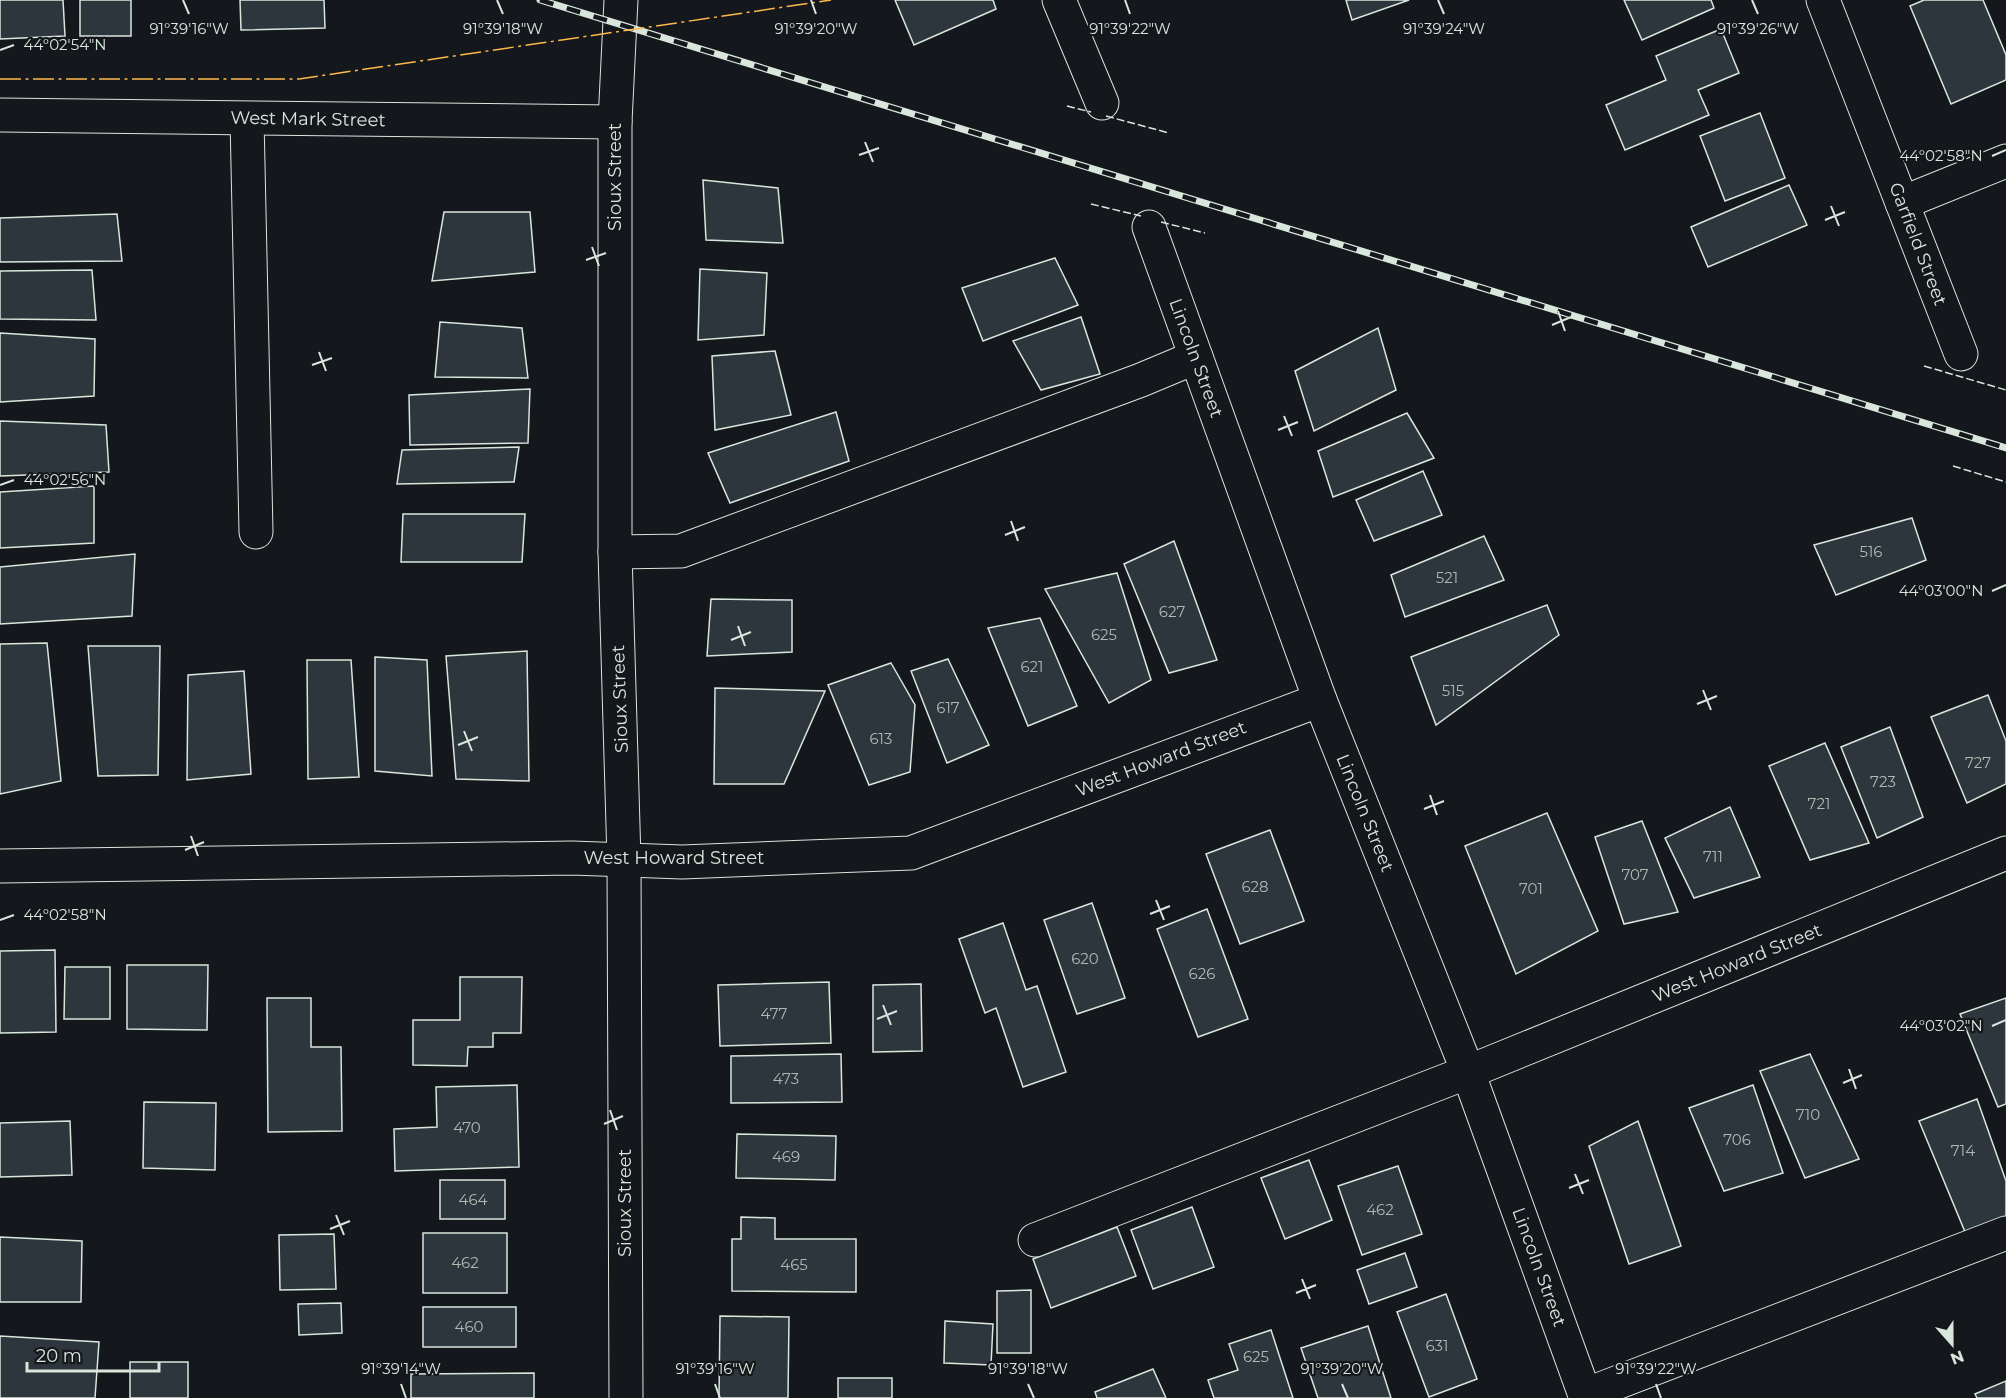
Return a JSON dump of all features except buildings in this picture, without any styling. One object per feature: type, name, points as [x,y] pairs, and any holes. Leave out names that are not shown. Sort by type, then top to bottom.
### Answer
[{"type":"street","name":"Sioux Street","points":[[621,0],[615,122],[615,552],[624,860],[626,1398]]},
{"type":"street","points":[[1059,0],[1102,103]]},
{"type":"street","name":"Garfield Street","points":[[1823,0],[1961,354]]},
{"type":"street","name":"West Mark Street","points":[[0,115],[615,122]]},
{"type":"street","points":[[247,119],[256,532]]},
{"type":"street","points":[[1902,203],[2006,161]]},
{"type":"street","name":"Lincoln Street","points":[[1149,227],[1320,700],[1468,1072],[1586,1397]]},
{"type":"street","points":[[615,552],[681,551],[1141,380],[1196,357]]},
{"type":"street","name":"West Howard Street","points":[[0,866],[572,858],[682,862],[910,853],[1320,700]]},
{"type":"street","name":"West Howard Street","points":[[1035,1240],[1468,1072],[2006,853]]},
{"type":"street","points":[[1586,1397],[2006,1233]]},
{"type":"railway","points":[[540,0],[2006,448]]},
{"type":"fence","points":[[1067,106],[1091,112]]},
{"type":"fence","points":[[1106,116],[1169,133]]},
{"type":"fence","points":[[1091,204],[1141,216]]},
{"type":"fence","points":[[1161,222],[1205,233]]},
{"type":"fence","points":[[1924,366],[2006,390]]},
{"type":"fence","points":[[1953,466],[2006,482]]},
{"type":"power","points":[[0,79],[299,79],[831,0]]}]
